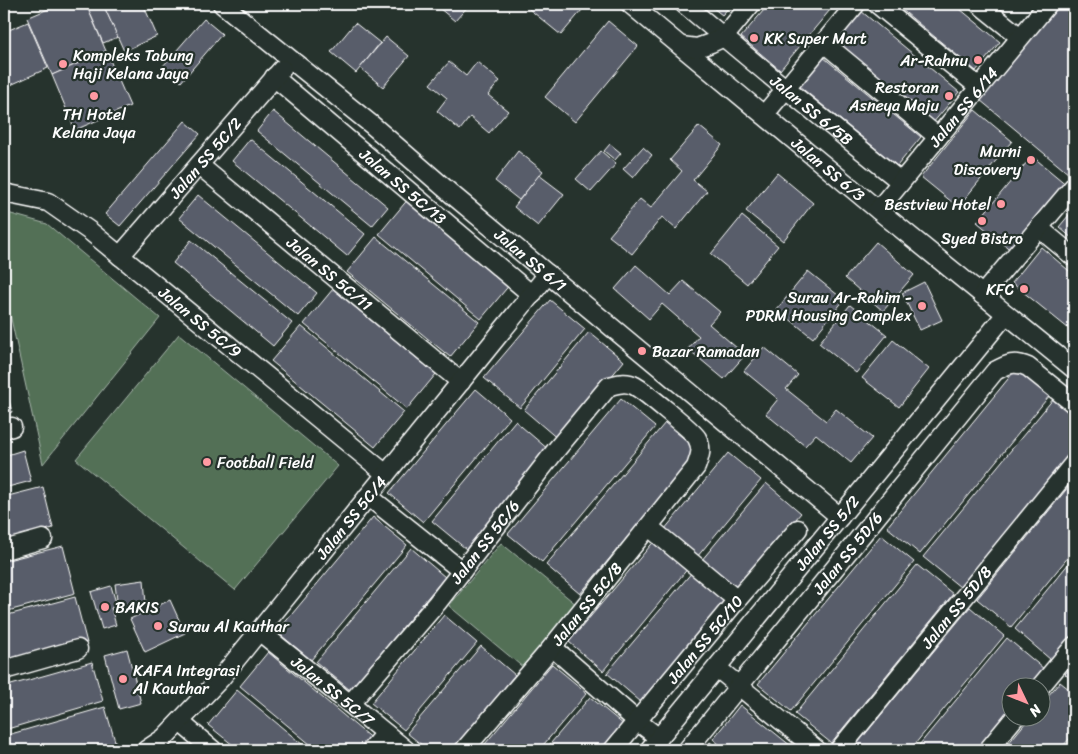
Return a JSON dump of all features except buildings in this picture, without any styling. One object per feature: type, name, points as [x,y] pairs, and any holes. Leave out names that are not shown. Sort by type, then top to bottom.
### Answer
[{"type":"street","name":"Jalan SS 6/1","points":[[222,4],[372,125],[840,517]]},
{"type":"street","name":"Jalan SS 6/3","points":[[630,4],[878,210],[1074,369]]},
{"type":"street","name":"Jalan SS 6/5B","points":[[684,4],[901,182]]},
{"type":"street","points":[[681,46],[697,48],[724,36],[751,4]]},
{"type":"street","points":[[764,115],[856,4]]},
{"type":"street","points":[[877,4],[979,88]]},
{"type":"street","points":[[979,4],[1020,37]]},
{"type":"street","name":"Jalan SS 6/14","points":[[878,210],[1048,4]]},
{"type":"street","points":[[824,43],[938,137]]},
{"type":"street","name":"Jalan SS 5C/2","points":[[120,256],[290,59]]},
{"type":"street","name":"Jalan SS 5C/13","points":[[274,77],[532,295]]},
{"type":"street","name":"Jalan SS 5C/11","points":[[198,165],[461,382]]},
{"type":"street","points":[[982,295],[1074,186]]},
{"type":"street","name":"Jalan SS 5C/9","points":[[4,193],[48,202],[91,232],[386,474]]},
{"type":"street","points":[[1039,228],[1074,257]]},
{"type":"street","name":"Jalan SS 5C/4","points":[[146,750],[164,738],[221,678],[548,274]]},
{"type":"street","name":"Jalan SS 5/2","points":[[654,744],[1006,314]]},
{"type":"street","name":"Jalan SS 5D/6","points":[[688,750],[995,371],[1005,366],[1020,363],[1028,367],[1074,404]]},
{"type":"street","name":"Jalan SS 5C/8","points":[[464,750],[552,647],[696,468],[701,452],[696,436],[634,386],[621,382]]},
{"type":"street","name":"Jalan SS 5C/6","points":[[350,704],[431,610],[556,450],[609,386],[621,382]]},
{"type":"street","name":"Jalan SS 5D/8","points":[[839,750],[1074,463]]},
{"type":"street","points":[[368,496],[462,571]]},
{"type":"street","points":[[649,527],[737,600]]},
{"type":"street","name":"Jalan SS 5C/10","points":[[613,750],[798,529]]},
{"type":"street","points":[[4,550],[43,539]]},
{"type":"street","name":"Jalan SS 5C/7","points":[[259,631],[406,750]]},
{"type":"street","points":[[1049,676],[1074,646]]},
{"type":"street","points":[[552,647],[637,721],[654,744]]},
{"type":"street","points":[[4,670],[78,649]]},
{"type":"street","points":[[717,668],[817,750]]},
{"type":"street","points":[[180,722],[214,750]]},
{"type":"street","points":[[988,750],[1008,726]]},
{"type":"street","points":[[371,750],[385,733]]},
{"type":"green space","points":[[4,212],[47,224],[160,318],[43,464],[4,287]]},
{"type":"green space","name":"Football Field","points":[[179,334],[338,466],[235,590],[76,459]]},
{"type":"green space","points":[[501,543],[577,605],[525,669],[449,606]]},
{"type":"place","name":"KK Super Mart","points":[[754,38]]},
{"type":"place","name":"Ar-Rahnu","points":[[978,60]]},
{"type":"place","name":"Kompleks Tabung Haji Kelana Jaya","points":[[63,64]]},
{"type":"place","name":"TH Hotel Kelana Jaya","points":[[94,96]]},
{"type":"place","name":"Restoran Asneya Maju","points":[[949,96]]},
{"type":"place","name":"Murni Discovery","points":[[1031,160]]},
{"type":"place","name":"Bestview Hotel","points":[[1001,204]]},
{"type":"place","name":"Syed Bistro","points":[[982,221]]},
{"type":"place","name":"KFC","points":[[1024,289]]},
{"type":"place","name":"Surau Ar-Rahim - PDRM Housing Complex","points":[[922,306]]},
{"type":"place","name":"Bazar Ramadan","points":[[642,351]]},
{"type":"place","name":"Football Field","points":[[207,462]]},
{"type":"place","name":"BAKIS","points":[[105,607]]},
{"type":"place","name":"Surau Al Kauthar","points":[[158,626]]},
{"type":"place","name":"KAFA Integrasi Al Kauthar","points":[[123,679]]}]
